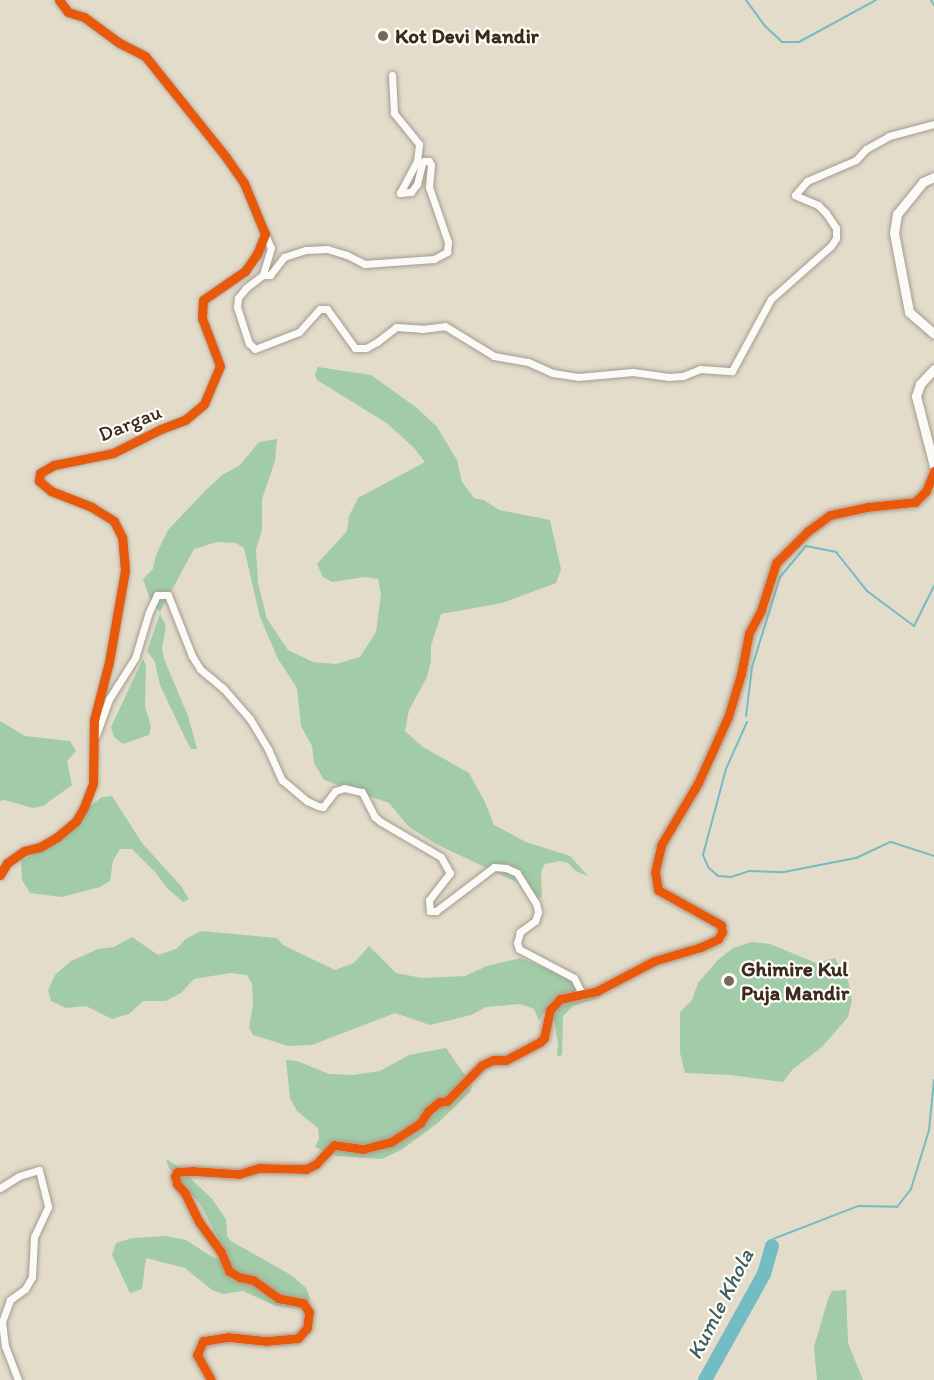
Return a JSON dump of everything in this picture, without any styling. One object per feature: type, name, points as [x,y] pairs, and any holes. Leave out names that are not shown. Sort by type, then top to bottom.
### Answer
[{"type":"street","points":[[59,0],[68,12],[84,17],[118,42],[145,56],[244,183],[271,248],[263,275],[246,288],[238,298],[237,308],[243,331],[255,349],[299,332],[320,309],[327,309],[355,348],[366,348],[396,327],[422,329],[445,326],[494,356],[528,362],[561,374],[578,376],[633,372],[669,377],[683,376],[700,369],[732,371],[771,298],[831,246],[836,238],[836,228],[826,213],[795,195],[807,181],[856,160],[866,149],[889,136],[934,124]]},
{"type":"street","points":[[263,275],[270,275],[284,257],[306,250],[327,249],[365,264],[434,259],[447,252],[448,242],[429,187],[431,165],[429,161],[424,161],[422,164],[417,184],[411,192],[400,193],[417,161],[419,144],[394,113],[392,75]]},
{"type":"street","points":[[934,177],[923,182],[897,213],[894,233],[909,312],[934,334]]},
{"type":"street","name":"Dargau","points":[[0,875],[7,863],[24,851],[48,842],[75,820],[93,783],[94,720],[109,662],[124,570],[122,537],[114,522],[92,507],[51,491],[39,481],[40,473],[54,465],[113,453],[161,429],[185,420],[204,404],[220,366],[202,318],[203,300],[245,271],[257,254],[265,234]]},
{"type":"street","points":[[934,369],[920,384],[916,396],[934,466]]},
{"type":"street","points":[[211,1380],[197,1355],[203,1341],[228,1337],[266,1341],[298,1338],[307,1328],[309,1312],[303,1303],[278,1298],[253,1280],[239,1278],[229,1271],[221,1252],[199,1222],[185,1193],[177,1184],[175,1176],[177,1172],[239,1174],[258,1168],[306,1169],[316,1164],[334,1145],[363,1149],[391,1142],[410,1132],[439,1102],[447,1101],[482,1065],[493,1060],[506,1060],[540,1042],[544,1038],[547,1017],[554,1004],[567,996],[597,991],[654,961],[701,947],[718,939],[722,932],[721,925],[658,890],[655,872],[660,845],[698,783],[728,717],[741,674],[749,633],[761,610],[776,563],[808,531],[830,515],[867,507],[915,502],[926,491],[934,471]]},
{"type":"street","points":[[93,743],[109,699],[135,658],[149,612],[157,595],[168,595],[192,656],[200,669],[223,688],[250,719],[268,749],[282,780],[307,801],[323,807],[335,791],[344,788],[362,792],[375,817],[381,822],[441,857],[450,873],[429,900],[430,911],[436,911],[494,867],[506,868],[517,873],[536,903],[538,912],[535,921],[520,932],[517,943],[519,950],[574,978],[582,994]]},
{"type":"street","points":[[0,1188],[19,1176],[39,1170],[48,1207],[34,1237],[32,1277],[25,1290],[10,1300],[2,1322],[4,1346],[18,1380]]},
{"type":"green space","points":[[318,367],[371,375],[417,408],[437,427],[457,460],[462,482],[474,498],[484,500],[499,510],[550,520],[561,569],[556,583],[502,603],[441,614],[431,646],[431,661],[427,677],[409,710],[405,731],[423,747],[469,773],[485,802],[494,825],[526,842],[570,856],[588,876],[576,871],[568,863],[560,861],[545,864],[541,872],[542,897],[535,899],[525,886],[436,844],[409,827],[389,803],[324,780],[314,763],[312,746],[301,726],[297,688],[278,659],[260,617],[244,548],[236,543],[217,542],[194,549],[160,612],[151,602],[143,579],[153,569],[156,555],[168,530],[222,475],[240,465],[259,442],[277,439],[275,461],[262,499],[262,530],[256,550],[258,583],[267,619],[288,650],[313,662],[336,664],[360,657],[376,632],[381,594],[378,579],[365,577],[332,582],[323,577],[317,564],[347,531],[349,516],[358,498],[425,462],[414,448],[388,424],[317,380],[315,374]]},
{"type":"green space","points":[[160,614],[166,626],[162,649],[164,659],[188,716],[197,749],[191,749],[185,738],[160,685],[155,662],[147,651]]},
{"type":"green space","points":[[143,659],[146,666],[145,706],[151,727],[149,735],[123,744],[114,737],[111,727]]},
{"type":"green space","points":[[0,721],[25,736],[70,741],[76,751],[67,761],[72,785],[43,806],[33,808],[5,800],[0,801]]},
{"type":"green space","points":[[112,796],[142,843],[181,886],[189,899],[183,902],[168,889],[132,849],[120,849],[113,861],[110,881],[100,887],[62,897],[30,893],[22,880],[21,860],[60,842],[76,826],[80,814],[102,797]]},
{"type":"green space","points":[[201,931],[277,938],[283,945],[335,970],[354,963],[369,946],[396,973],[422,978],[465,976],[487,966],[521,958],[573,980],[599,998],[573,1006],[563,1016],[562,1055],[557,1057],[558,1044],[553,1013],[544,1012],[539,1021],[534,1009],[520,1004],[486,1007],[471,1015],[430,1025],[395,1013],[312,1045],[288,1046],[253,1035],[249,1028],[253,1005],[252,984],[247,975],[230,973],[194,979],[181,993],[166,1001],[143,1001],[129,1014],[112,1019],[86,1006],[66,1008],[51,1001],[48,990],[55,975],[71,961],[98,949],[114,947],[132,937],[158,955],[176,949],[186,939]]},
{"type":"green space","points":[[752,942],[770,944],[816,963],[835,958],[848,980],[852,1001],[848,1017],[822,1047],[793,1069],[783,1082],[731,1075],[685,1073],[680,1053],[680,1012],[692,1000],[698,983],[718,960],[733,948]]},
{"type":"green space","points":[[446,1048],[472,1085],[470,1092],[438,1123],[401,1150],[382,1159],[336,1156],[315,1147],[319,1139],[318,1128],[297,1111],[290,1098],[286,1060],[297,1061],[329,1074],[353,1075],[380,1071],[409,1055]]},
{"type":"green space","points":[[166,1159],[179,1167],[212,1199],[226,1219],[227,1236],[231,1241],[291,1275],[306,1288],[310,1298],[307,1309],[276,1306],[243,1291],[223,1294],[212,1290],[185,1268],[146,1258],[142,1289],[130,1293],[112,1255],[116,1243],[132,1238],[166,1236],[186,1240],[214,1258],[225,1259],[224,1249],[200,1204],[169,1168]]},
{"type":"green space","points":[[846,1290],[848,1343],[863,1380],[817,1380],[814,1347],[828,1299],[832,1291]]},
{"type":"waterway","points":[[746,0],[765,26],[782,42],[799,42],[876,0]]},
{"type":"waterway","points":[[931,0],[934,5]]},
{"type":"waterway","points":[[746,716],[752,667],[780,577],[806,546],[836,552],[867,591],[914,626],[934,586]]},
{"type":"waterway","points":[[747,722],[726,769],[703,855],[708,867],[718,876],[731,877],[749,871],[784,872],[856,858],[891,842],[934,856]]},
{"type":"waterway","points":[[773,1239],[858,1206],[897,1207],[911,1189],[929,1130],[934,1080]]},
{"type":"waterway","name":"Kumle Khola","points":[[705,1380],[764,1274],[772,1246]]},
{"type":"cycle path","points":[[0,875],[7,863],[24,851],[40,847],[57,837],[76,821],[84,807],[93,783],[94,720],[109,662],[125,570],[122,537],[114,521],[92,507],[51,491],[39,481],[40,473],[54,465],[113,453],[161,429],[185,420],[204,404],[220,366],[202,318],[203,300],[245,271],[257,254],[265,234],[244,183],[145,56],[118,42],[84,17],[68,12],[59,0]]},
{"type":"cycle path","points":[[211,1380],[197,1355],[203,1341],[228,1337],[266,1341],[298,1338],[307,1328],[309,1312],[303,1303],[278,1298],[253,1280],[239,1277],[229,1271],[221,1252],[199,1222],[185,1193],[177,1184],[175,1176],[177,1172],[239,1174],[259,1168],[306,1169],[316,1164],[334,1145],[363,1149],[391,1142],[420,1123],[428,1111],[439,1102],[447,1101],[482,1065],[493,1060],[506,1060],[540,1042],[544,1038],[550,1010],[560,999],[597,991],[654,961],[701,947],[718,939],[722,932],[721,925],[658,890],[655,872],[661,845],[698,783],[728,717],[741,674],[749,633],[761,610],[776,563],[808,531],[830,515],[867,507],[915,502],[926,491],[934,471]]},
{"type":"place","name":"Kot Devi Mandir","points":[[383,36]]},
{"type":"place","name":"Ghimire Kul Puja Mandir","points":[[729,981]]}]
